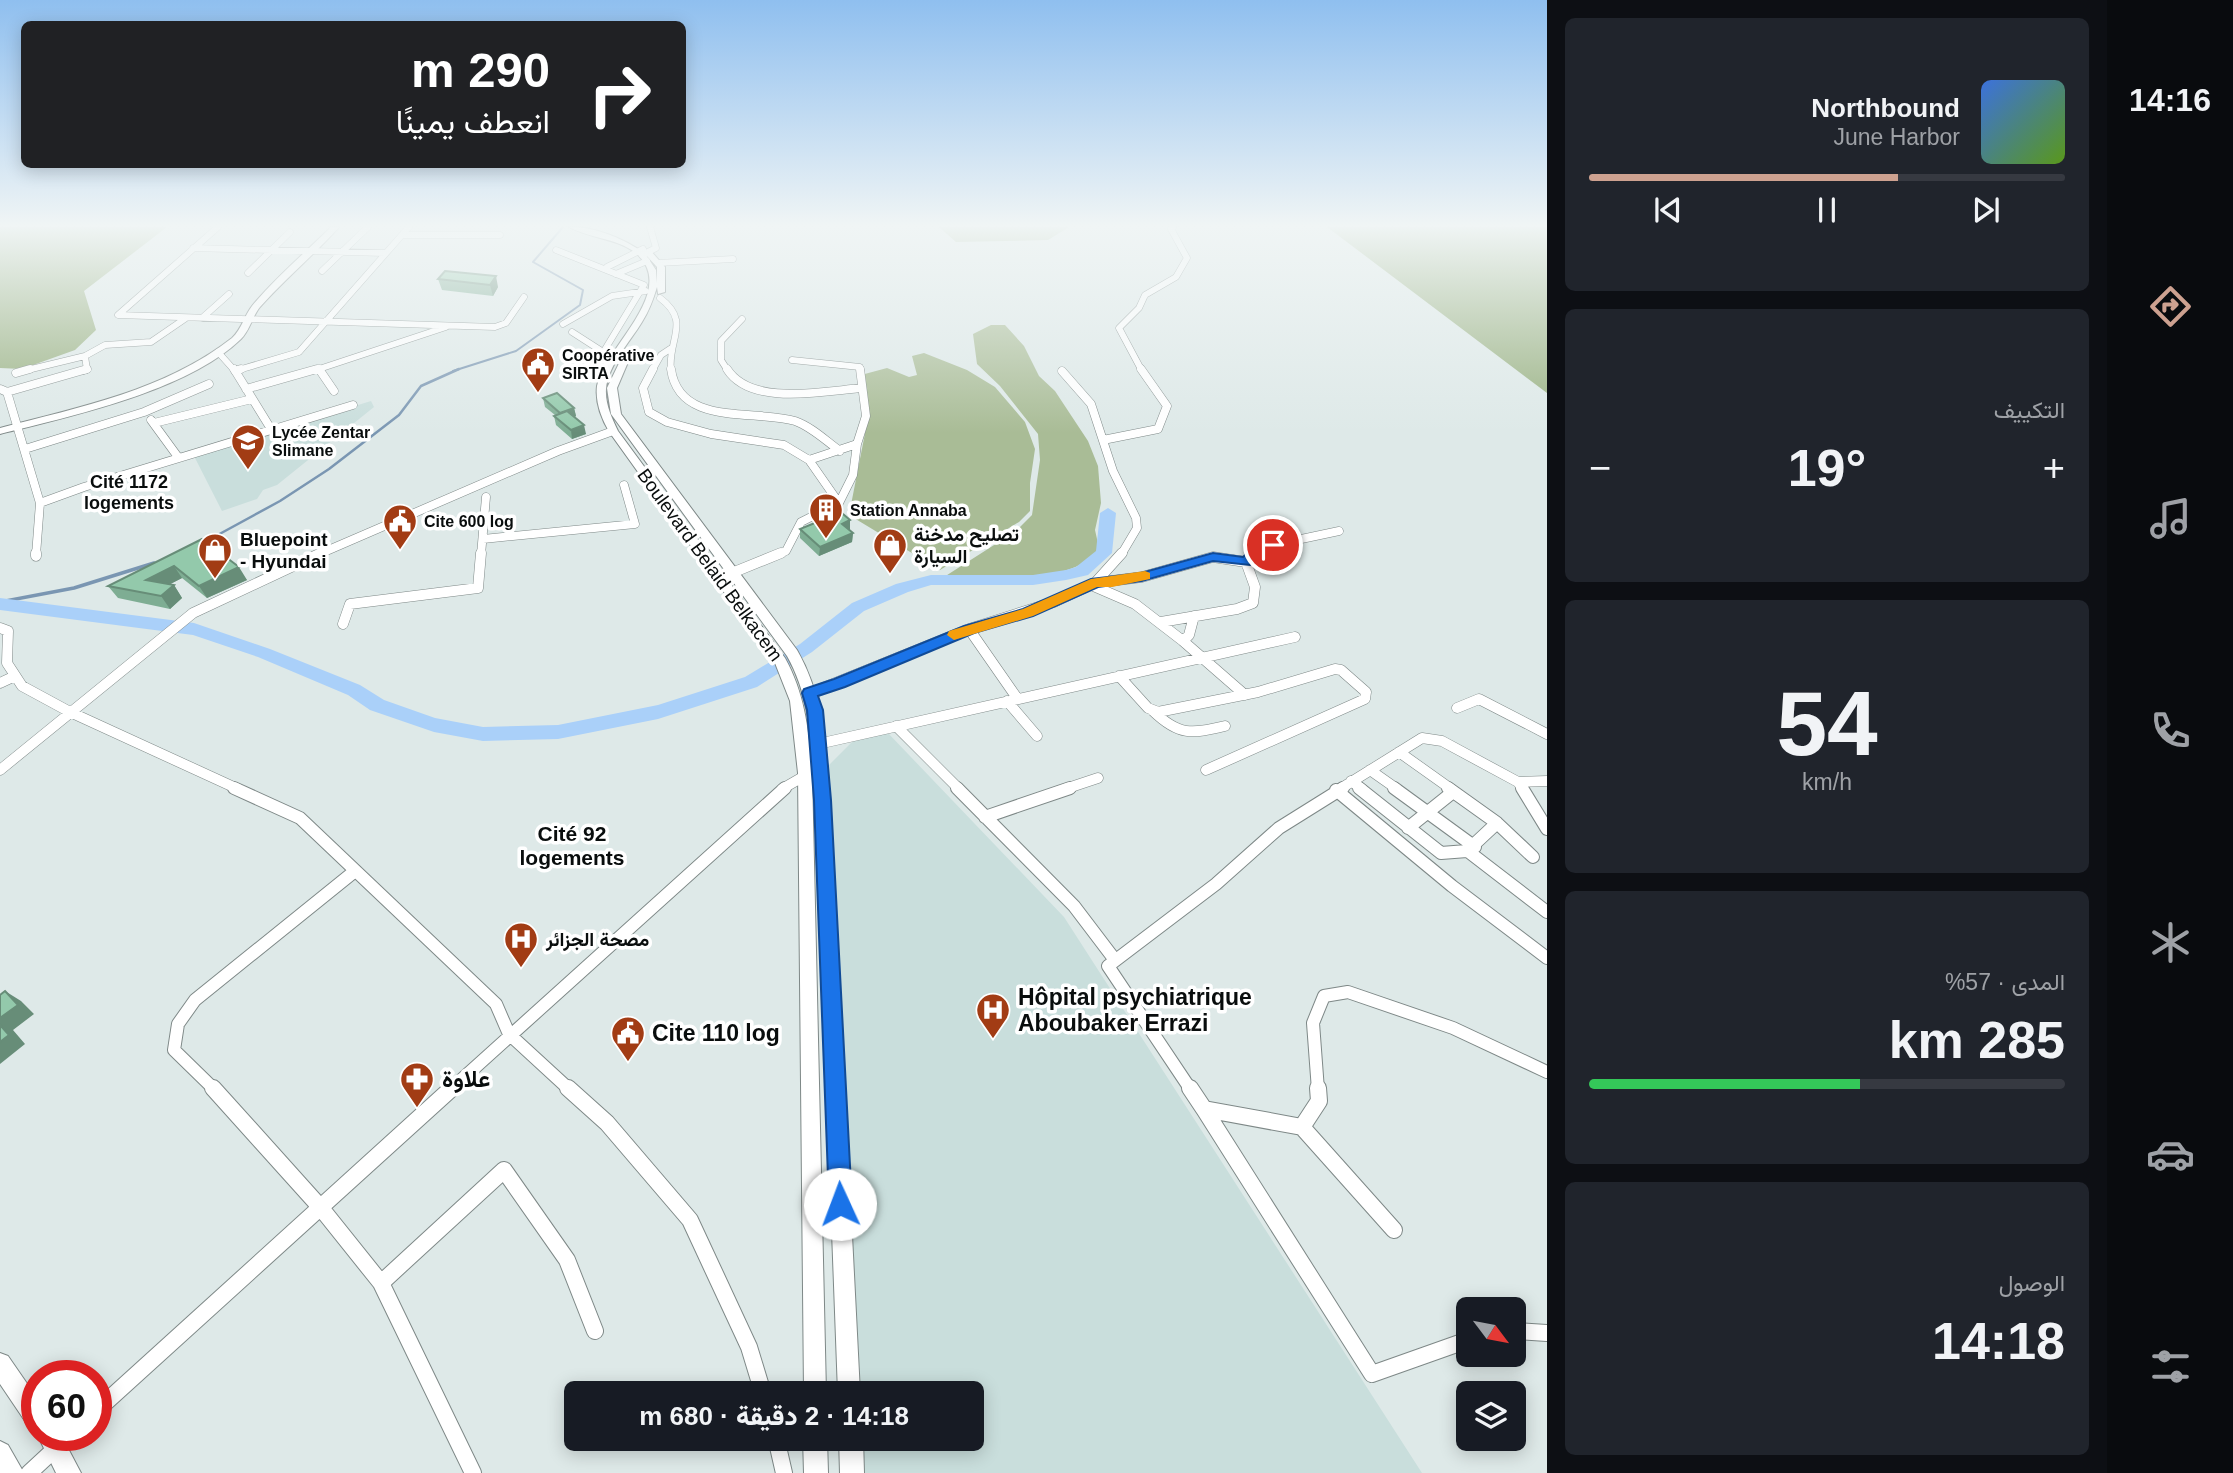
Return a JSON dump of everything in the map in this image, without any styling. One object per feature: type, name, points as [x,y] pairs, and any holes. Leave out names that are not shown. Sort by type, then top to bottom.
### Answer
[{"type":"main road","points":[[0,431],[126,397],[169,379],[218,352],[239,336],[266,296]]},
{"type":"main road","name":"Boulevard Belaid Belkacem","points":[[647,296],[612,388],[617,414],[734,573],[810,693],[815,710],[818,744],[812,770],[814,1381]]},
{"type":"main road","name":"Boulevard Belaid Belkacem","points":[[648,296],[646,309],[603,381],[606,416],[613,431],[722,577],[790,662],[812,770],[848,1381]]},
{"type":"main road","points":[[0,1364],[21,1395]]},
{"type":"main road","points":[[62,1451],[69,1473]]},
{"type":"main road","points":[[815,1451],[816,1473]]},
{"type":"main road","points":[[851,1451],[852,1473]]},
{"type":"main road","points":[[0,1453],[12,1473]]},
{"type":"street","points":[[137,296],[118,312],[118,315],[503,326],[524,297]]},
{"type":"street","points":[[202,318],[227,296]]},
{"type":"street","points":[[235,371],[295,355],[349,296]]},
{"type":"street","points":[[563,324],[613,296]]},
{"type":"street","points":[[604,351],[645,296]]},
{"type":"street","points":[[657,296],[670,303],[678,316],[679,327],[670,349],[668,367],[672,382],[686,401],[722,412],[797,422],[840,451]]},
{"type":"street","points":[[1103,440],[1158,429],[1162,424],[1167,406],[1147,380],[1119,328],[1139,308],[1145,296]]},
{"type":"street","points":[[16,373],[85,356],[105,345],[151,342],[186,318]]},
{"type":"street","points":[[742,318],[721,341],[722,362],[732,376],[753,390],[777,394],[862,388]]},
{"type":"street","points":[[246,389],[319,369],[368,351],[407,342],[450,325]]},
{"type":"street","points":[[572,332],[614,359]]},
{"type":"street","points":[[670,349],[661,355],[643,388],[649,412],[667,422],[711,434],[784,445],[809,460],[839,503]]},
{"type":"street","points":[[218,352],[235,371],[271,429]]},
{"type":"street","points":[[36,556],[40,503],[18,426],[3,391],[87,370],[85,356]]},
{"type":"street","points":[[722,577],[786,551],[801,523],[839,503],[851,482],[858,453],[857,444],[866,416],[860,366],[792,360]]},
{"type":"street","points":[[319,369],[334,391]]},
{"type":"street","points":[[1062,371],[1091,404],[1122,493],[1136,518],[1137,528],[1117,561],[1093,584]]},
{"type":"street","points":[[25,449],[144,412],[209,384]]},
{"type":"street","points":[[155,423],[252,399]]},
{"type":"street","points":[[40,503],[178,457],[353,405]]},
{"type":"street","points":[[144,412],[155,423],[178,457]]},
{"type":"street","points":[[0,770],[194,613],[336,546],[558,451],[613,431]]},
{"type":"street","points":[[809,460],[857,444]]},
{"type":"street","points":[[483,539],[635,524],[624,485]]},
{"type":"street","points":[[343,624],[350,604],[478,588],[486,497]]},
{"type":"street","points":[[1246,562],[1258,551],[1273,545],[1339,531]]},
{"type":"street","points":[[810,693],[969,629],[1028,612],[1093,584],[1142,577],[1213,557],[1246,562]]},
{"type":"street","points":[[1161,622],[1253,603],[1256,595],[1246,562]]},
{"type":"street","points":[[1093,584],[1135,604],[1161,622],[1201,660],[1245,695]]},
{"type":"street","points":[[1183,641],[1189,635],[1194,616]]},
{"type":"street","points":[[0,628],[8,631],[7,663],[22,686],[70,712],[300,818],[496,1004],[509,1034],[607,1123],[690,1220],[749,1347],[759,1381]]},
{"type":"street","points":[[969,629],[1037,736]]},
{"type":"street","points":[[818,744],[1295,637]]},
{"type":"street","points":[[1153,711],[1163,712],[1245,695],[1335,668],[1341,670],[1367,696],[1206,770]]},
{"type":"street","points":[[0,683],[15,676]]},
{"type":"street","points":[[1119,676],[1171,730],[1180,732],[1226,726]]},
{"type":"street","points":[[1457,708],[1479,699],[1547,734]]},
{"type":"street","points":[[896,726],[1074,906],[1115,960]]},
{"type":"street","points":[[1456,1344],[1372,1374],[1204,1110],[1108,966],[1216,884],[1279,828],[1423,738],[1434,738],[1518,782],[1547,781]]},
{"type":"street","points":[[1399,752],[1497,823],[1532,857]]},
{"type":"street","points":[[112,1397],[509,1034],[783,789],[812,770]]},
{"type":"street","points":[[1370,770],[1427,812],[1547,912]]},
{"type":"street","points":[[985,817],[1098,778]]},
{"type":"street","points":[[1351,781],[1441,853],[1453,855],[1472,850],[1497,823]]},
{"type":"street","points":[[1518,782],[1547,828]]},
{"type":"street","points":[[1336,790],[1452,886],[1547,958]]},
{"type":"street","points":[[1408,828],[1453,792]]},
{"type":"street","points":[[355,871],[195,1000],[178,1024],[174,1050],[230,1104],[321,1208],[381,1283],[471,1472]]},
{"type":"street","points":[[1302,1127],[1319,1101],[1313,1023],[1324,996],[1348,992],[1453,1028],[1547,1072]]},
{"type":"street","points":[[1204,1110],[1302,1127],[1394,1230]]},
{"type":"street","points":[[381,1283],[504,1170],[567,1260],[595,1331]]},
{"type":"street","points":[[1526,1332],[1547,1334]]},
{"type":"street","points":[[29,1473],[48,1451]]},
{"type":"street","points":[[779,1451],[784,1473]]},
{"type":"shaded area","name":"Lycée Zentar Slimane","points":[[371,401],[374,407],[277,485],[263,490],[257,499],[222,511],[194,456]]},
{"type":"shaded area","name":"Hôpital psychiatrique Aboubaker Errazi","points":[[887,732],[1064,917],[1422,1473],[865,1473],[864,1451],[984,1451],[984,1381],[860,1381],[825,769],[855,739]]},
{"type":"green space","points":[[0,296],[85,296],[96,330],[75,350],[22,369],[0,368]]},
{"type":"green space","points":[[1418,296],[1547,296],[1547,393]]},
{"type":"green space","points":[[991,325],[1005,325],[1024,346],[1039,376],[1055,391],[1088,441],[1098,466],[1101,503],[1095,530],[1099,548],[1087,560],[1070,569],[1028,577],[944,577],[1016,531],[1032,515],[1040,460],[1038,434],[1000,386],[977,364],[973,334]]},
{"type":"green space","points":[[924,353],[967,370],[995,387],[1025,422],[1035,449],[1030,483],[1030,511],[1019,522],[940,570],[849,515],[869,413],[861,375],[887,368],[909,377],[917,375],[912,356]]},
{"type":"building","points":[[557,393],[574,408],[560,413],[543,398]]},
{"type":"building","points":[[567,411],[584,425],[571,430],[554,416]]},
{"type":"building","points":[[843,514],[850,520],[842,524],[853,533],[820,547],[800,529],[822,520],[824,522]]},
{"type":"building","points":[[202,539],[239,567],[199,586],[174,566],[146,580],[174,585],[161,596],[108,586]]},
{"type":"building","points":[[5,991],[18,1005],[0,1018],[0,995]]},
{"type":"building","points":[[0,1025],[9,1035],[0,1042]]},
{"type":"waterway","points":[[458,369],[516,351],[580,305],[582,296]]},
{"type":"waterway","points":[[203,543],[280,501],[329,469],[399,415],[421,386],[458,369]]},
{"type":"waterway","points":[[453,371],[458,369]]},
{"type":"waterway","points":[[0,604],[194,629],[264,653],[354,690],[377,705],[434,725],[483,734],[558,732],[658,712],[751,682],[806,648],[858,607],[902,588],[931,580],[1033,580],[1082,571],[1104,553],[1108,513]]},
{"type":"waterway","points":[[0,602],[74,588],[154,563]]},
{"type":"slow traffic","points":[[954,635],[1028,612],[1096,583],[1112,583],[1145,576]]},
{"type":"place","name":"Coopérative SIRTA","points":[[538,394]]},
{"type":"place","name":"Lycée Zentar Slimane","points":[[248,471]]},
{"type":"place","name":"Station Annaba","points":[[826,540]]},
{"type":"place","name":"Cite 600 log","points":[[400,551]]},
{"type":"place","name":"تصليح مدخنة السيارة","points":[[890,575]]},
{"type":"place","name":"Bluepoint - Hyundai","points":[[215,580]]},
{"type":"place","name":"مصحة الجزائر","points":[[521,969]]},
{"type":"place","name":"Hôpital psychiatrique Aboubaker Errazi","points":[[993,1040]]},
{"type":"place","name":"Cite 110 log","points":[[628,1063]]},
{"type":"place","name":"علاوة","points":[[417,1109]]},
{"type":"district","name":"Cité 1172 logements","points":[[129,492]]},
{"type":"district","name":"Cité 92 logements","points":[[572,845]]},
{"type":"route","points":[[840,1204],[823,800],[815,710],[810,693],[914,650],[969,629],[1028,612],[1096,583],[1142,577],[1213,557],[1224,556],[1246,562],[1258,551],[1273,545]]}]
